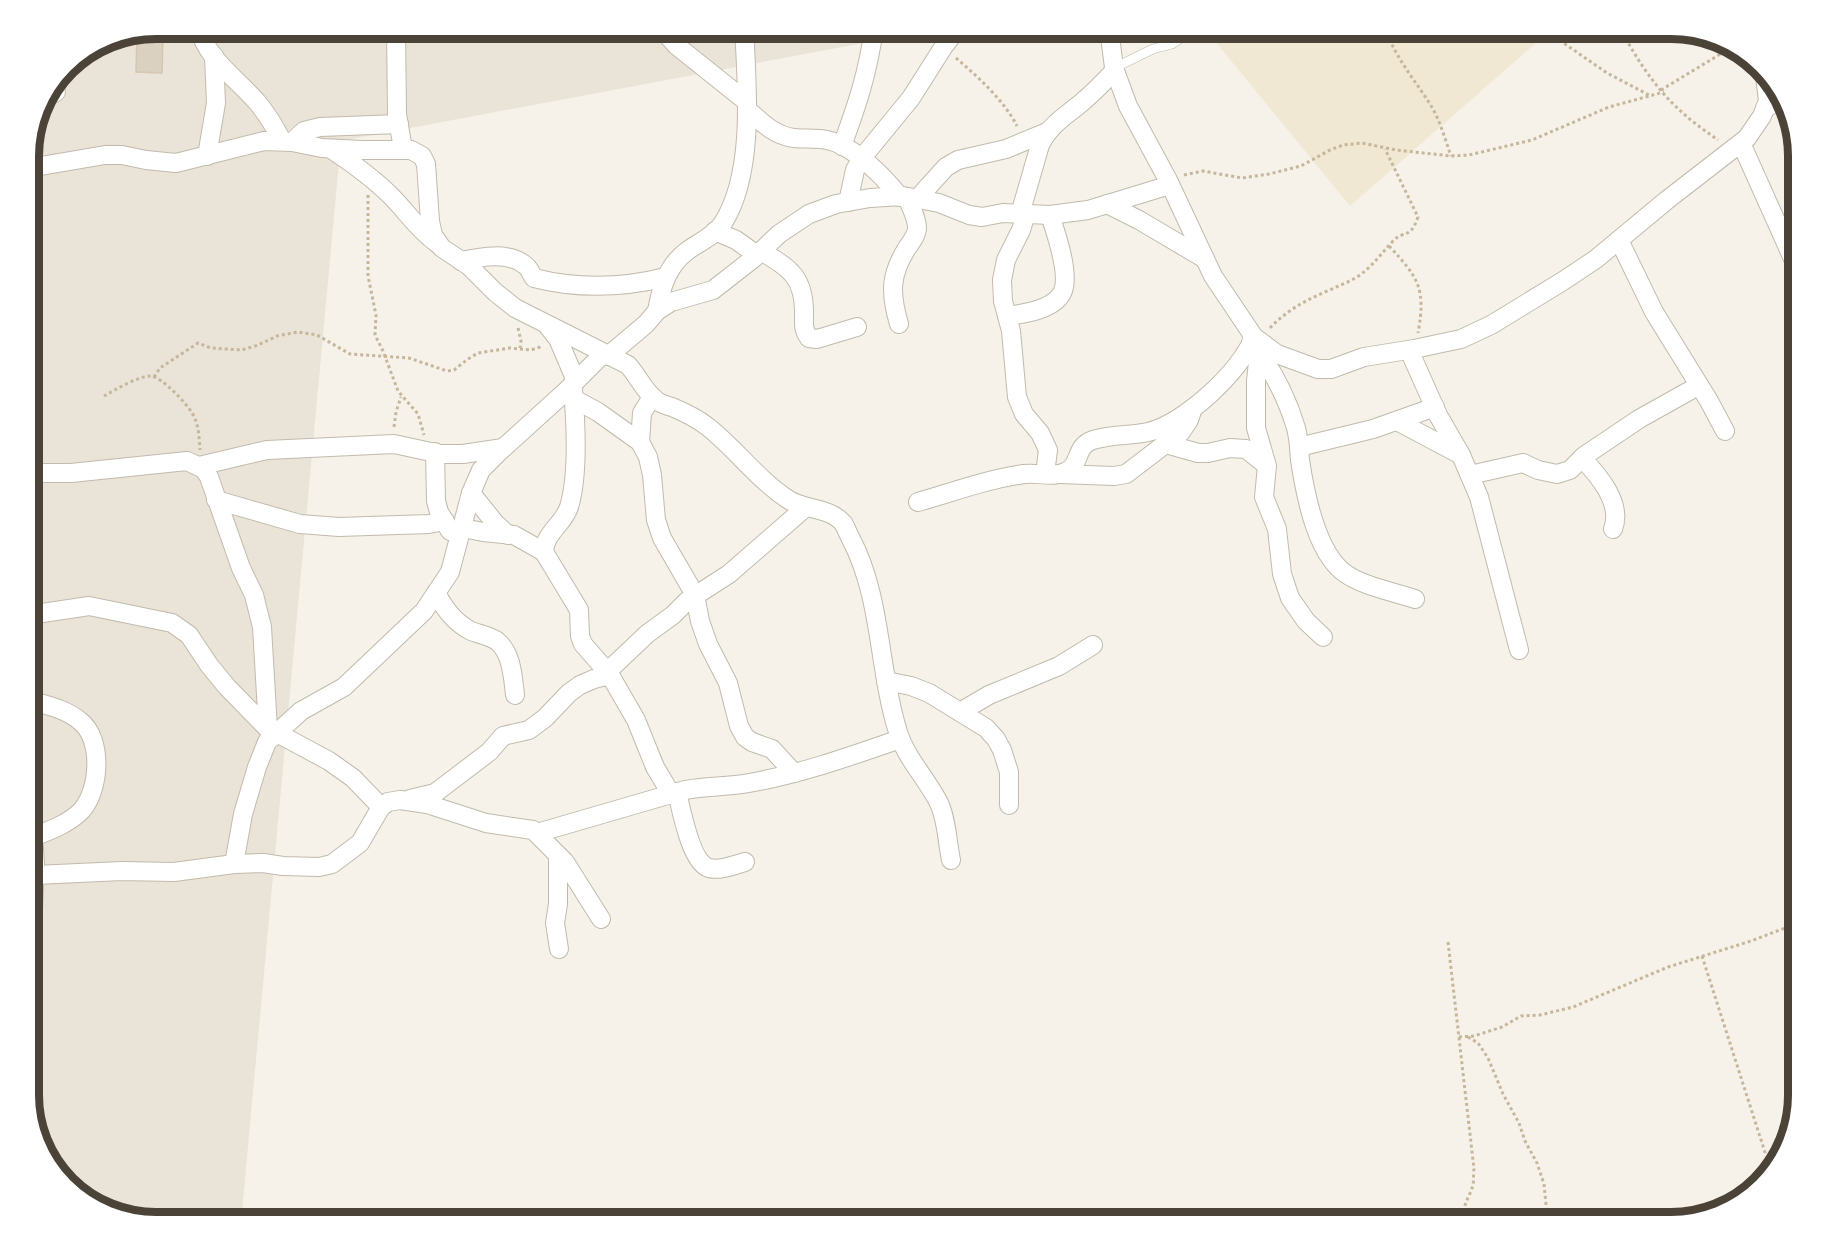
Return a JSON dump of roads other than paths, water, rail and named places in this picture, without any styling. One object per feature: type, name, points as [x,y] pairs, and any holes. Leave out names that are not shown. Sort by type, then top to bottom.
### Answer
[{"type":"street","points":[[203,39],[214,56],[267,115],[287,142]]},
{"type":"street","points":[[396,39],[396,80],[403,150]]},
{"type":"street","points":[[671,39],[773,131],[790,138],[827,140],[842,146],[908,198],[917,229],[894,273],[892,293],[899,324]]},
{"type":"street","points":[[657,311],[661,288],[666,277],[685,252],[723,224],[739,182],[745,146],[747,106],[744,39]]},
{"type":"street","points":[[842,146],[862,92],[873,39]]},
{"type":"street","points":[[849,202],[855,170],[861,159],[911,98],[950,39]]},
{"type":"street","points":[[1111,39],[1115,69],[1128,106],[1169,182],[1213,276],[1256,343],[1286,397],[1296,427],[1305,488],[1317,531],[1330,556],[1342,571],[1353,578],[1415,599]]},
{"type":"street","points":[[207,156],[216,103],[214,56]]},
{"type":"street","points":[[1052,474],[1048,450],[1040,433],[1024,414],[1017,397],[1011,331],[1003,301],[1002,280],[1006,260],[1021,230],[1030,181],[1040,145],[1047,132],[1060,118],[1100,87],[1115,69]]},
{"type":"street","points":[[1256,343],[1277,354],[1317,369],[1331,369],[1364,357],[1412,350],[1461,339],[1476,333],[1596,259],[1747,138],[1762,116],[1767,90]]},
{"type":"street","points":[[1765,108],[1776,103]]},
{"type":"street","points":[[287,142],[304,131],[320,127],[399,124]]},
{"type":"street","points":[[908,198],[958,160],[1006,149],[1047,132]]},
{"type":"street","points":[[39,161],[122,155],[176,163],[264,141],[329,148],[417,152],[426,164],[430,221],[433,235],[440,246]]},
{"type":"street","points":[[1736,147],[1788,250]]},
{"type":"street","points":[[329,148],[390,195],[422,232],[480,275],[495,292],[515,308],[628,365],[652,397],[707,426],[789,500],[806,507],[819,509],[843,522],[860,556],[879,634],[891,708],[900,739],[938,801],[944,817],[951,860]]},
{"type":"street","points":[[1007,316],[1030,313],[1044,308],[1061,295],[1065,281],[1049,215],[1030,181]]},
{"type":"street","points":[[234,864],[243,814],[257,767],[273,733],[301,711],[344,687],[424,611],[450,572],[471,493],[482,470],[503,448],[574,388],[606,354],[646,324],[657,311],[670,302],[713,290],[779,234],[809,214],[836,204],[870,198],[908,198],[939,203],[982,217],[1003,213],[1049,215],[1107,204],[1169,182]]},
{"type":"street","points":[[1107,204],[1205,259]]},
{"type":"street","points":[[715,231],[785,265],[799,281],[805,302],[804,330],[809,338],[817,339],[857,327]]},
{"type":"street","points":[[1619,240],[1654,312],[1725,431]]},
{"type":"street","points":[[461,261],[504,256],[525,265],[534,278],[580,286],[632,284],[666,277]]},
{"type":"street","points":[[544,552],[550,533],[568,510],[573,486],[575,437],[574,388],[559,341],[546,324]]},
{"type":"street","points":[[1052,474],[1071,469],[1078,458],[1080,449],[1086,443],[1107,437],[1148,432],[1166,426],[1193,407],[1229,375],[1256,343]]},
{"type":"street","points":[[1256,343],[1256,428],[1267,466],[1264,496],[1277,529],[1282,574],[1290,598],[1306,621],[1323,637]]},
{"type":"street","points":[[1412,350],[1435,407],[1461,455],[1479,497],[1519,650]]},
{"type":"street","points":[[1470,475],[1523,463],[1538,470],[1557,474],[1570,470],[1582,458],[1639,419],[1698,386]]},
{"type":"street","points":[[574,388],[598,412],[640,442],[648,457],[656,520],[662,538],[695,595],[700,621],[708,644],[728,683],[739,726],[745,737],[772,749],[794,773]]},
{"type":"street","points":[[640,442],[642,413],[652,397]]},
{"type":"street","points":[[918,502],[982,483],[1026,474],[1114,476],[1126,474],[1181,432],[1189,420],[1193,407]]},
{"type":"street","points":[[1299,447],[1397,421],[1435,407]]},
{"type":"street","points":[[1397,421],[1461,455]]},
{"type":"street","points":[[39,473],[71,473],[187,461],[203,465],[267,450],[394,444],[463,454],[503,448]]},
{"type":"street","points":[[1166,444],[1198,453],[1208,453],[1230,447],[1246,449],[1267,466]]},
{"type":"street","points":[[432,451],[439,513],[458,546]]},
{"type":"street","points":[[1582,458],[1603,484],[1611,499],[1616,522],[1613,529]]},
{"type":"street","points":[[203,465],[254,595],[262,627],[273,733]]},
{"type":"street","points":[[471,493],[495,523],[508,535]]},
{"type":"street","points":[[216,500],[300,524],[339,527],[429,524],[445,521]]},
{"type":"street","points":[[39,876],[122,871],[174,872],[234,864],[263,863],[319,867],[332,864],[360,843],[381,807],[388,802],[435,793],[489,752],[503,736],[529,730],[538,724],[580,685],[609,673],[646,634],[673,615],[695,595],[729,574],[806,507]]},
{"type":"street","points":[[463,528],[508,535],[528,542],[544,552],[579,610],[580,636],[583,644],[609,673],[636,720],[655,767],[674,793],[695,854],[706,868],[715,869],[745,862]]},
{"type":"street","points":[[436,593],[455,621],[497,641],[504,650],[509,662],[514,695]]},
{"type":"street","points":[[39,614],[89,606],[172,623],[189,635],[227,687],[273,733],[329,760],[352,778],[381,807]]},
{"type":"street","points":[[960,712],[989,695],[1059,666],[1093,645]]},
{"type":"street","points":[[886,681],[911,686],[929,693],[986,728],[1002,750],[1009,772],[1009,805]]},
{"type":"street","points":[[39,703],[64,712],[81,722],[92,737],[96,765],[95,781],[88,800],[80,812],[39,837]]},
{"type":"street","points":[[537,833],[674,793],[704,786],[748,783],[794,773],[900,739]]},
{"type":"street","points":[[447,811],[454,779]]},
{"type":"street","points":[[402,801],[427,804],[486,823],[532,830],[558,855],[601,919]]},
{"type":"street","points":[[558,855],[558,904],[555,923],[559,949]]},
{"type":"lane","points":[[1115,69],[1180,39]]}]
